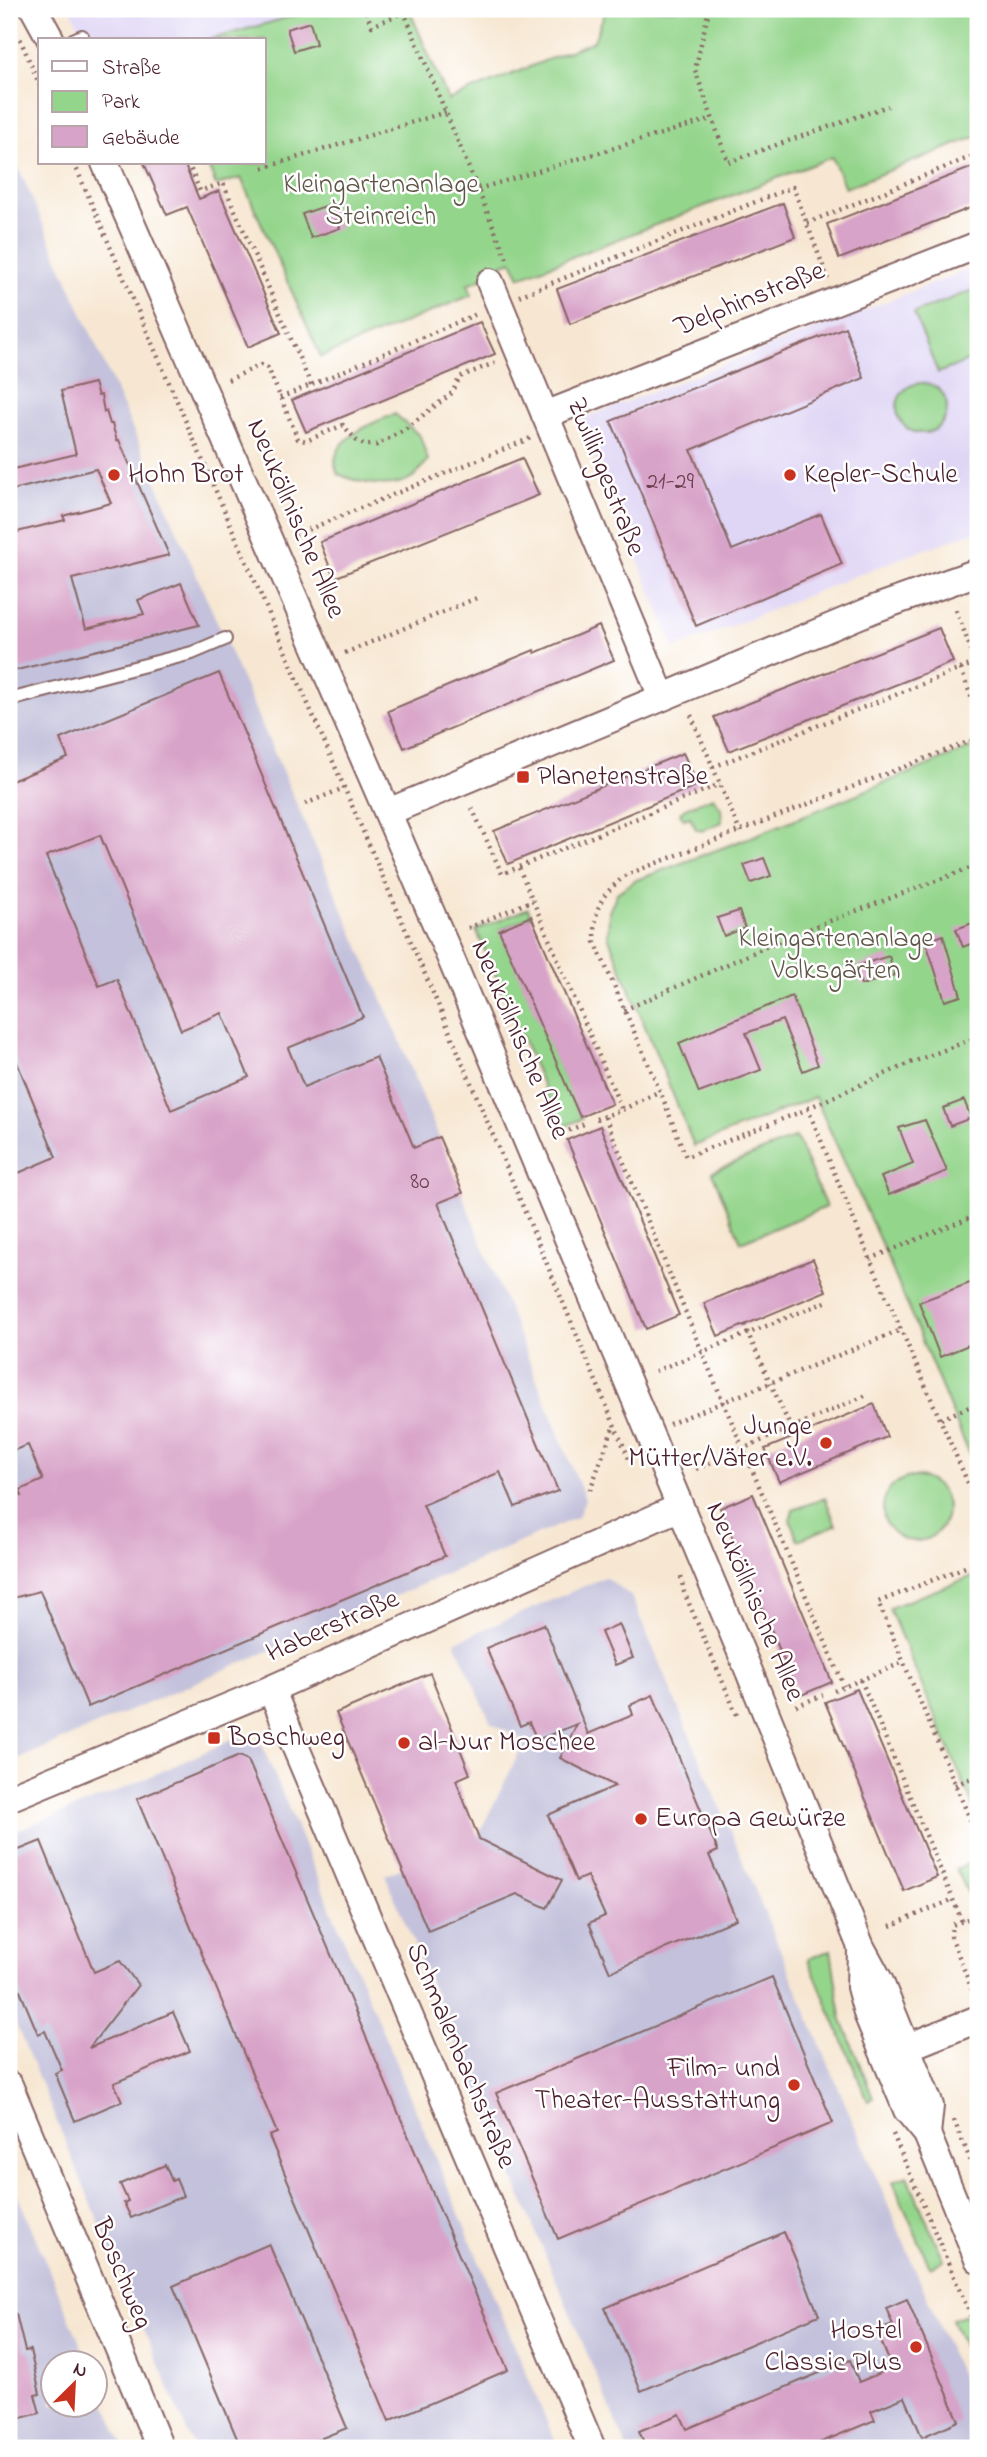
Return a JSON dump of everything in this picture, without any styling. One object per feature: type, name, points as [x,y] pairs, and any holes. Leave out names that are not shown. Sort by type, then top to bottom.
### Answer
[{"type":"street","points":[[34,9],[50,38]]},
{"type":"street","name":"Neuköllnische Allee","points":[[105,164],[388,812],[747,1664],[861,1948],[860,1987],[868,2016],[896,2052],[907,2110],[927,2134],[978,2259]]},
{"type":"street","name":"Delphinstraße","points":[[542,425],[836,300],[978,244]]},
{"type":"street","name":"Zwillingestraße","points":[[490,282],[542,425],[662,697]]},
{"type":"street","points":[[388,812],[873,609],[978,572]]},
{"type":"street","name":"Haberstraße","points":[[9,1798],[271,1689],[680,1507]]},
{"type":"street","name":"Schmalenbachstraße","points":[[271,1689],[592,2448]]},
{"type":"street","points":[[896,2052],[978,2020]]},
{"type":"street","name":"Boschweg","points":[[9,2085],[160,2448]]},
{"type":"lane","points":[[9,700],[191,653],[225,639]]},
{"type":"path","points":[[709,9],[695,71],[728,162],[888,106]]},
{"type":"path","points":[[366,12],[372,26],[404,12],[508,262]]},
{"type":"path","points":[[20,38],[38,81]]},
{"type":"path","points":[[263,168],[447,112]]},
{"type":"path","points":[[478,190],[711,119]]},
{"type":"path","points":[[807,223],[978,154]]},
{"type":"path","points":[[74,164],[464,1065],[614,1424],[630,1461],[639,1471]]},
{"type":"path","points":[[188,164],[200,191],[223,183],[311,385]]},
{"type":"path","points":[[512,299],[793,187],[836,300]]},
{"type":"path","points":[[792,279],[794,285],[826,273]]},
{"type":"path","points":[[280,398],[485,310]]},
{"type":"path","points":[[228,380],[261,365],[268,368],[298,439],[306,441],[343,425],[357,441],[364,445],[377,445],[405,429],[452,393],[460,377],[505,358]]},
{"type":"path","points":[[295,535],[542,425]]},
{"type":"path","points":[[344,653],[480,597]]},
{"type":"path","points":[[713,767],[977,663],[956,610]]},
{"type":"path","points":[[961,669],[978,716]]},
{"type":"path","points":[[691,715],[740,832]]},
{"type":"path","points":[[978,738],[626,875],[605,893],[595,919],[595,943],[686,1157],[978,1037]]},
{"type":"path","points":[[472,808],[502,874],[720,784]]},
{"type":"path","points":[[304,804],[344,788]]},
{"type":"path","points":[[624,1010],[793,935],[978,865]]},
{"type":"path","points":[[519,868],[622,1110]]},
{"type":"path","points":[[468,928],[533,900]]},
{"type":"path","points":[[596,1119],[622,1110],[660,1091]]},
{"type":"path","points":[[808,1108],[870,1259],[978,1506]]},
{"type":"path","points":[[605,1117],[844,1686]]},
{"type":"path","points":[[556,1136],[584,1124]]},
{"type":"path","points":[[870,1259],[978,1214]]},
{"type":"path","points":[[655,1371],[828,1301]]},
{"type":"path","points":[[744,1325],[795,1437]]},
{"type":"path","points":[[648,1432],[901,1330]]},
{"type":"path","points":[[696,1469],[867,1395]]},
{"type":"path","points":[[941,1419],[978,1404]]},
{"type":"path","points":[[590,1490],[614,1424]]},
{"type":"path","points":[[978,1562],[878,1602],[954,1785],[978,1830]]},
{"type":"path","points":[[680,1571],[684,1592],[741,1723]]},
{"type":"path","points":[[834,1691],[904,1662]]},
{"type":"path","points":[[861,1680],[962,1921]]},
{"type":"path","points":[[796,1706],[823,1695]]},
{"type":"path","points":[[954,1785],[978,1775]]},
{"type":"path","points":[[890,1926],[954,1899]]},
{"type":"path","points":[[972,1990],[951,1936],[952,1925],[978,1915]]},
{"type":"path","points":[[952,2113],[978,2179]]},
{"type":"path","points":[[892,2130],[978,2333]]},
{"type":"shaded area","points":[[71,9],[318,9],[215,38],[83,38]]},
{"type":"shaded area","points":[[9,146],[398,1036],[585,1499],[578,1517],[9,1763]]},
{"type":"shaded area","name":"Kepler-Schule","points":[[978,266],[978,530],[877,567],[675,649],[579,420]]},
{"type":"shaded area","points":[[605,1577],[631,1596],[978,2418],[978,2448],[627,2448],[385,1875],[477,1838],[525,1741],[491,1723],[455,1642]]},
{"type":"shaded area","points":[[238,1737],[262,1745],[558,2448],[194,2448],[9,2008],[9,1833],[116,1792]]},
{"type":"shaded area","points":[[9,2175],[82,2348],[38,2348],[38,2418],[108,2418],[108,2409],[124,2448],[9,2448]]},
{"type":"green space","name":"Kleingartenanlage Steinreich","points":[[318,9],[409,9],[448,100],[594,41],[606,9],[978,9],[978,136],[845,188],[832,157],[520,277],[512,261],[501,265],[499,272],[468,284],[472,295],[321,357],[241,178],[216,185],[207,164],[266,164],[266,38],[215,38]]},
{"type":"green space","points":[[978,288],[978,357],[938,373],[914,313]]},
{"type":"green space","points":[[922,383],[939,391],[947,408],[939,425],[922,433],[905,425],[897,408],[905,391]]},
{"type":"green space","points":[[395,414],[420,436],[428,460],[417,473],[405,481],[386,485],[365,483],[338,474],[335,463],[337,452],[344,443],[363,428]]},
{"type":"green space","name":"Kleingartenanlage Volksgärten","points":[[978,745],[978,1475],[885,1252],[815,1097],[694,1146],[608,936],[609,912],[617,893],[634,881]]},
{"type":"green space","points":[[713,797],[721,808],[722,822],[701,831],[696,829],[690,817],[684,819],[680,813],[685,808]]},
{"type":"green space","points":[[528,908],[531,916],[500,930],[582,1119],[561,1128],[476,930]]},
{"type":"green space","points":[[796,1137],[826,1207],[741,1242],[712,1172]]},
{"type":"green space","points":[[909,1477],[921,1477],[938,1486],[945,1497],[945,1521],[938,1532],[921,1541],[909,1541],[897,1536],[888,1527],[883,1515],[883,1503],[888,1491],[897,1482]]},
{"type":"green space","points":[[825,1498],[836,1525],[798,1540],[790,1520],[793,1510]]},
{"type":"green space","points":[[978,1574],[978,1817],[889,1608]]},
{"type":"green space","points":[[978,1859],[978,1905],[975,1907],[956,1869]]},
{"type":"green space","points":[[831,1950],[841,2017],[873,2098],[868,2101],[808,1959]]},
{"type":"green space","points":[[907,2176],[944,2260],[930,2267],[893,2182]]},
{"type":"green space","points":[[967,2314],[978,2341],[978,2380],[952,2319]]},
{"type":"building","points":[[310,22],[316,44],[294,51],[287,29]]},
{"type":"building","points":[[144,164],[184,164],[199,199],[219,191],[281,333],[248,347],[187,207],[167,215]]},
{"type":"building","points":[[978,165],[978,205],[839,259],[827,224]]},
{"type":"building","points":[[783,203],[795,237],[570,324],[557,289]]},
{"type":"building","points":[[331,204],[340,228],[311,238],[302,214]]},
{"type":"building","points":[[480,322],[495,354],[306,432],[292,400]]},
{"type":"building","points":[[845,327],[864,378],[691,450],[732,550],[821,514],[842,564],[696,626],[611,421]]},
{"type":"building","points":[[94,383],[98,396],[101,395],[104,412],[106,411],[112,424],[117,441],[119,440],[169,555],[72,579],[86,629],[144,614],[138,600],[181,583],[199,625],[9,672],[9,534],[65,520],[63,516],[111,503],[96,469],[9,491],[9,470],[76,454],[61,391]]},
{"type":"building","points":[[522,458],[539,495],[334,578],[320,542]]},
{"type":"building","points":[[599,626],[614,660],[404,748],[388,711]]},
{"type":"building","points":[[939,628],[953,662],[729,751],[714,717]]},
{"type":"building","points":[[219,673],[363,1017],[288,1048],[304,1087],[376,1057],[414,1148],[439,1137],[463,1193],[438,1203],[558,1491],[515,1507],[500,1472],[423,1505],[445,1556],[88,1707],[40,1591],[9,1599],[9,1498],[22,1496],[20,1490],[43,1480],[28,1445],[9,1452],[9,1177],[56,1157],[9,1043],[9,782],[68,758],[60,739]],"holes":[[[100,835],[181,1030],[222,1013],[249,1077],[171,1110],[117,979],[99,986],[46,856]]]},
{"type":"building","points":[[683,753],[698,785],[508,864],[494,831]]},
{"type":"building","points":[[764,858],[771,876],[751,883],[744,865]]},
{"type":"building","points":[[739,911],[745,928],[724,936],[717,918]]},
{"type":"building","points":[[531,916],[612,1104],[580,1117],[499,930]]},
{"type":"building","points":[[978,921],[978,941],[963,947],[956,929]]},
{"type":"building","points":[[943,935],[961,996],[945,1001],[926,942]]},
{"type":"building","points":[[889,956],[895,975],[861,985],[856,966]]},
{"type":"building","points":[[792,996],[818,1065],[803,1071],[782,1020],[746,1033],[761,1070],[699,1093],[679,1043]]},
{"type":"building","points":[[964,1100],[971,1118],[950,1126],[943,1108]]},
{"type":"building","points":[[925,1120],[947,1171],[889,1195],[881,1177],[913,1164],[899,1128]]},
{"type":"building","points":[[600,1126],[679,1315],[646,1329],[567,1140]]},
{"type":"building","points":[[813,1259],[826,1291],[718,1336],[704,1303]]},
{"type":"building","points":[[978,1280],[978,1341],[940,1357],[919,1302]]},
{"type":"building","name":"Junge Mütter/Väter e.V.","points":[[874,1404],[887,1437],[779,1482],[765,1449]]},
{"type":"building","points":[[753,1494],[832,1682],[799,1696],[720,1508]]},
{"type":"building","points":[[544,1624],[588,1734],[633,1715],[630,1705],[653,1695],[718,1851],[709,1855],[736,1919],[610,1972],[589,1923],[605,1916],[587,1876],[576,1881],[548,1815],[615,1786],[560,1758],[577,1724],[537,1740],[529,1722],[520,1726],[486,1648]]},
{"type":"building","points":[[619,1624],[633,1658],[615,1665],[601,1632]]},
{"type":"building","name":"al-Nur Moschee","points":[[430,1673],[470,1774],[456,1780],[479,1839],[562,1880],[547,1908],[517,1894],[428,1931],[336,1713]]},
{"type":"building","points":[[857,1689],[937,1877],[904,1891],[825,1702]]},
{"type":"building","points":[[239,1756],[248,1760],[508,2370],[389,2421],[269,2136],[277,2133],[137,1799]]},
{"type":"building","points":[[41,1841],[94,1972],[120,1961],[138,1985],[89,2048],[173,2012],[190,2051],[114,2083],[122,2101],[75,2121],[55,2073],[62,2070],[45,2031],[38,2034],[9,1965],[9,1854]]},
{"type":"building","points":[[772,1977],[833,2123],[558,2239],[496,2093]]},
{"type":"building","points":[[165,2165],[172,2181],[176,2179],[183,2196],[131,2218],[124,2203],[128,2201],[120,2184]]},
{"type":"building","points":[[784,2232],[819,2315],[641,2391],[605,2308]]},
{"type":"building","points":[[269,2244],[347,2428],[297,2448],[241,2448],[173,2286]]},
{"type":"building","points":[[907,2299],[959,2421],[922,2437],[905,2397],[871,2411],[875,2420],[807,2448],[642,2448],[646,2447],[639,2431],[680,2414],[687,2429],[850,2360],[859,2382],[892,2368],[877,2331],[893,2325],[886,2308]]},
{"type":"building","points":[[16,2314],[25,2351],[30,2350],[38,2385],[38,2394],[35,2395],[38,2414],[9,2421],[9,2315]]},
{"type":"place","name":"Hohn Brot","points":[[114,475]]},
{"type":"place","name":"Kepler-Schule","points":[[790,475]]},
{"type":"place","name":"Planetenstraße","points":[[523,777]]},
{"type":"place","name":"Junge Mütter/Väter e.V.","points":[[826,1443]]},
{"type":"place","name":"Boschweg","points":[[214,1738]]},
{"type":"place","name":"al-Nur Moschee","points":[[404,1743]]},
{"type":"place","name":"Europa Gewürze","points":[[641,1819]]},
{"type":"place","name":"Film- und Theater-Ausstattung","points":[[794,2085]]},
{"type":"place","name":"Hostel Classic Plus","points":[[916,2347]]}]
